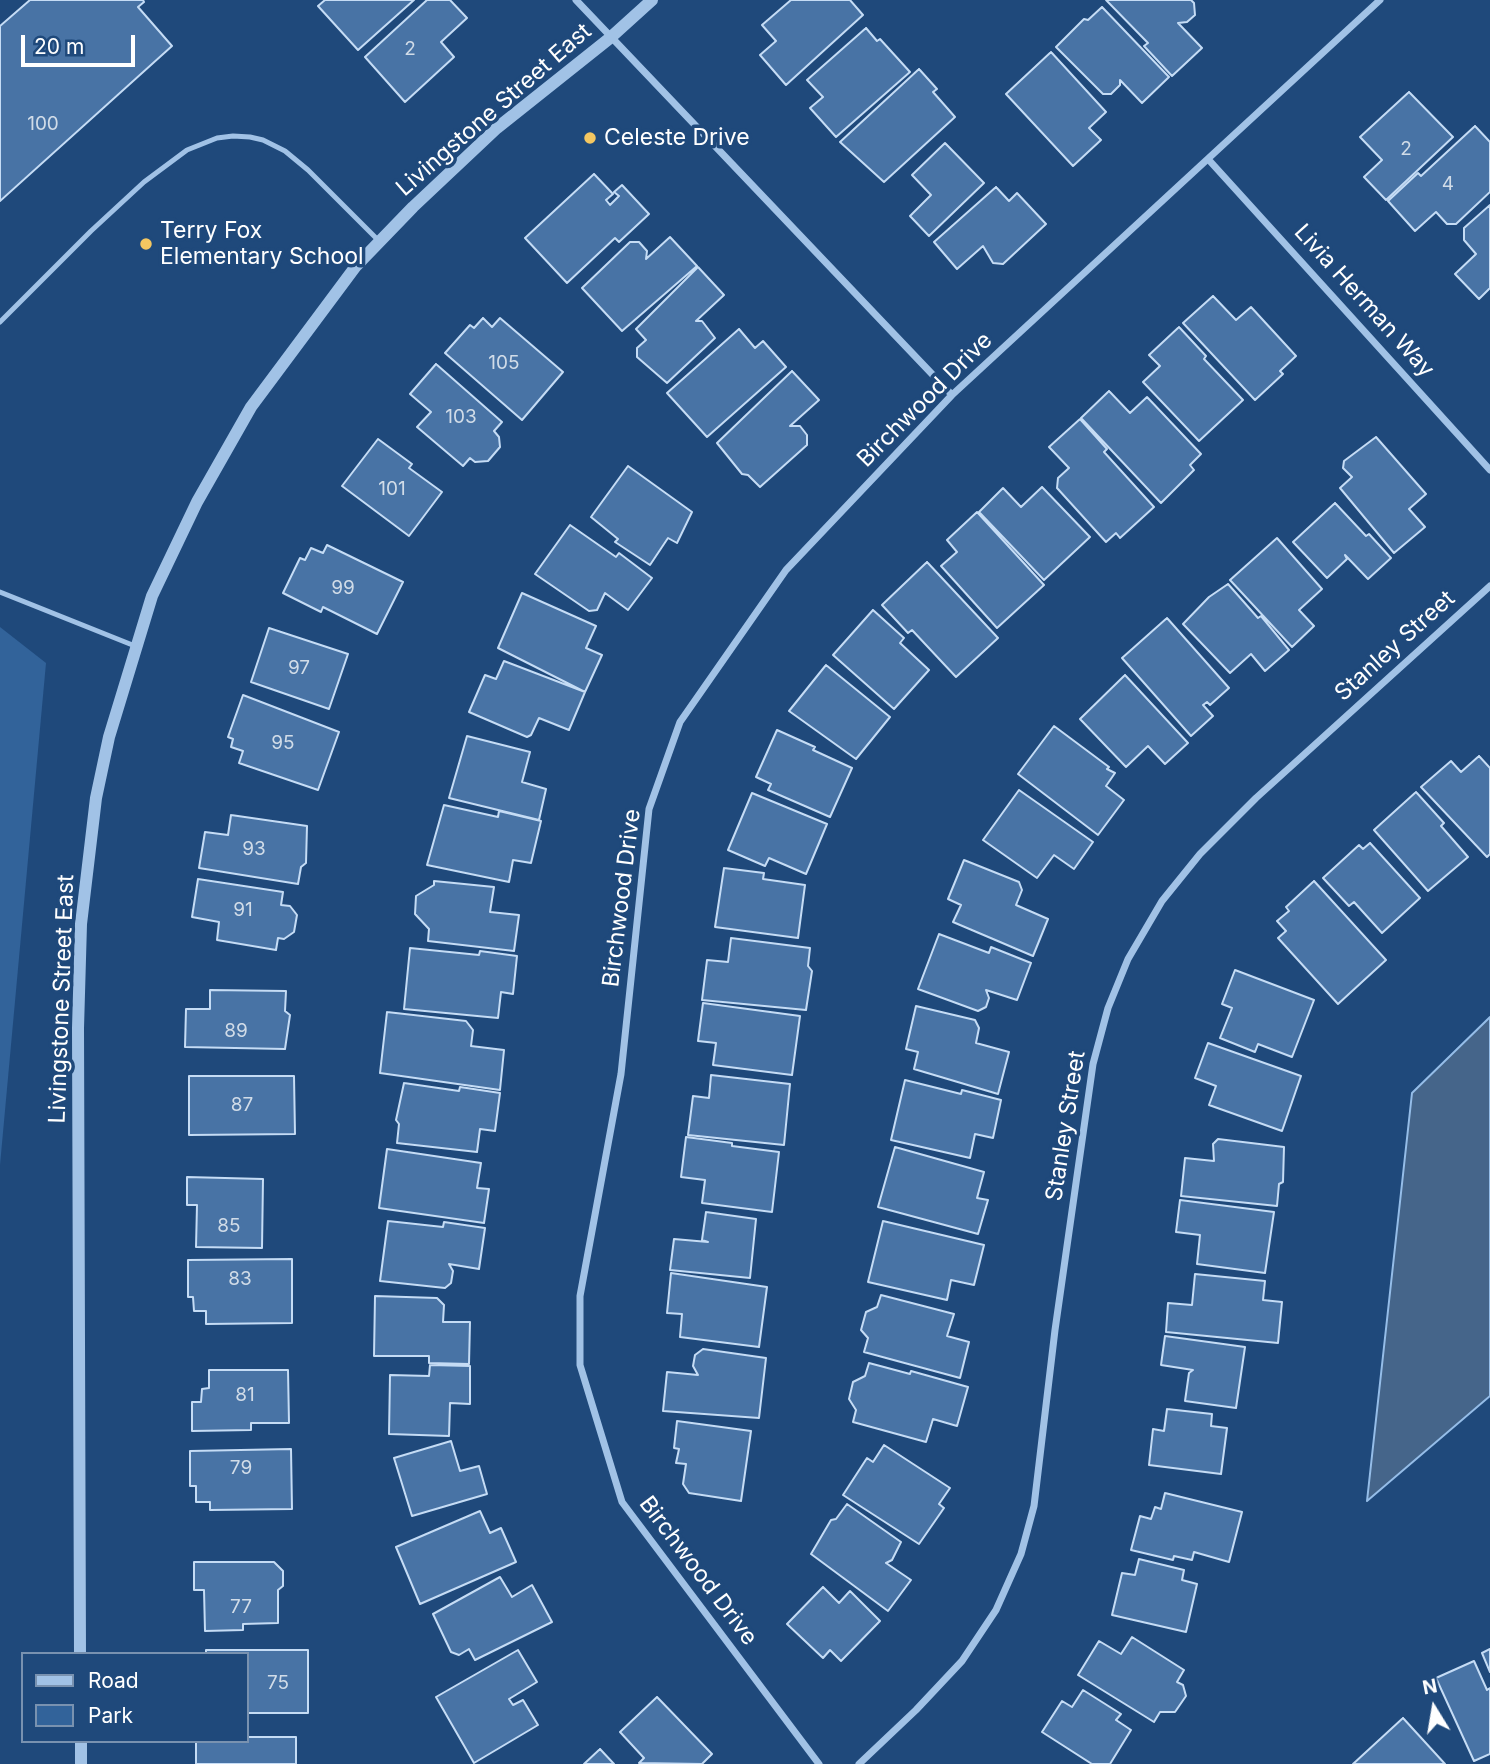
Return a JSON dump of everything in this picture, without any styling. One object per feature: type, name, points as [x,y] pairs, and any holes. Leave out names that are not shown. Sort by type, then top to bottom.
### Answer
[{"type":"street","points":[[576,0],[952,396]]},
{"type":"street","name":"Livingstone Street East","points":[[80,1652],[78,1028],[81,923],[96,798],[109,737],[152,596],[197,502],[251,407],[356,266],[412,207],[497,128],[652,0]]},
{"type":"street","name":"Birchwood Drive","points":[[819,1764],[622,1502],[580,1365],[580,1296],[621,1074],[649,809],[680,722],[786,570],[952,396],[1380,0]]},
{"type":"street","name":"Livia Herman Way","points":[[1208,159],[1490,470]]},
{"type":"street","name":"Stanley Street","points":[[859,1764],[916,1710],[962,1661],[996,1609],[1021,1555],[1034,1506],[1055,1330],[1093,1064],[1108,1009],[1128,959],[1163,901],[1200,854],[1256,798],[1490,586]]},
{"type":"street","points":[[81,1743],[81,1764]]},
{"type":"lane","points":[[0,323],[144,182],[187,150],[218,138],[250,137],[285,151],[308,170],[380,242]]},
{"type":"lane","points":[[0,592],[135,646]]},
{"type":"green space","points":[[0,627],[46,663],[0,1165]]},
{"type":"shaded area","points":[[1490,1017],[1490,1396],[1367,1501],[1412,1093]]},
{"type":"building","points":[[30,0],[143,0],[138,7],[172,46],[0,201],[0,26]]},
{"type":"building","points":[[325,0],[414,0],[358,50],[318,6]]},
{"type":"building","points":[[427,0],[450,0],[467,18],[441,42],[454,57],[405,102],[365,57]]},
{"type":"building","points":[[791,0],[850,0],[863,15],[786,85],[760,55],[776,41],[762,25]]},
{"type":"building","points":[[1106,0],[1191,0],[1194,3],[1195,15],[1187,22],[1178,23],[1202,48],[1172,76],[1144,46],[1148,43]]},
{"type":"building","points":[[1102,7],[1169,77],[1142,103],[1120,80],[1120,85],[1111,94],[1103,94],[1056,47],[1084,19],[1088,20]]},
{"type":"building","points":[[866,28],[877,41],[880,39],[910,72],[836,137],[810,108],[823,97],[807,80]]},
{"type":"building","points":[[1051,52],[1106,112],[1089,128],[1101,140],[1073,166],[1006,94]]},
{"type":"building","points":[[919,69],[937,89],[933,92],[955,117],[884,182],[840,142]]},
{"type":"building","points":[[1409,92],[1453,137],[1386,200],[1364,177],[1382,160],[1360,137]]},
{"type":"building","points":[[1475,126],[1490,142],[1490,192],[1456,224],[1447,224],[1436,212],[1415,231],[1388,201],[1418,173],[1421,176]]},
{"type":"building","points":[[945,143],[984,183],[929,236],[910,216],[931,195],[912,175]]},
{"type":"building","points":[[594,174],[613,194],[606,200],[610,205],[619,196],[614,192],[622,185],[649,214],[619,242],[615,238],[567,283],[525,238]]},
{"type":"building","points":[[996,187],[1009,201],[1017,193],[1046,224],[1003,264],[993,263],[983,246],[957,269],[934,242]]},
{"type":"building","points":[[1490,205],[1490,288],[1479,299],[1455,274],[1476,254],[1464,240],[1464,228]]},
{"type":"building","points":[[670,237],[697,266],[622,331],[582,288],[630,242],[639,242],[647,251],[646,259]]},
{"type":"building","points":[[698,267],[724,295],[696,321],[702,321],[715,338],[667,383],[637,357],[637,348],[646,340],[636,329]]},
{"type":"building","points":[[1213,296],[1236,320],[1251,307],[1296,356],[1280,371],[1283,374],[1255,400],[1183,323]]},
{"type":"building","points":[[483,318],[492,327],[500,318],[563,372],[522,420],[445,353],[470,325],[474,328]]},
{"type":"building","points":[[1179,327],[1206,356],[1204,359],[1243,400],[1199,441],[1143,382],[1160,366],[1149,355]]},
{"type":"building","points":[[739,329],[755,348],[763,341],[786,367],[707,437],[667,393]]},
{"type":"building","points":[[436,364],[502,422],[494,431],[499,437],[500,447],[488,461],[475,462],[470,458],[463,466],[417,427],[431,412],[410,394]]},
{"type":"building","points":[[792,371],[819,400],[790,426],[800,426],[807,435],[807,445],[760,487],[748,475],[742,474],[717,443]]},
{"type":"building","points":[[1109,391],[1130,413],[1147,397],[1201,454],[1190,465],[1194,470],[1161,503],[1081,418]]},
{"type":"building","points":[[1080,419],[1107,449],[1104,452],[1154,507],[1120,538],[1116,533],[1106,542],[1057,488],[1058,478],[1069,468],[1049,447]]},
{"type":"building","points":[[1376,437],[1426,494],[1409,509],[1425,527],[1394,553],[1340,488],[1352,477],[1343,468],[1344,461]]},
{"type":"building","points":[[378,439],[412,464],[409,468],[442,492],[409,536],[342,486]]},
{"type":"building","points":[[628,466],[692,512],[677,543],[668,538],[650,565],[615,542],[618,539],[591,517]]},
{"type":"building","points":[[1042,487],[1090,537],[1044,580],[979,512],[1003,488],[1021,507]]},
{"type":"building","points":[[1335,503],[1391,558],[1368,579],[1345,555],[1347,559],[1327,578],[1293,542]]},
{"type":"building","points":[[977,512],[1044,585],[997,628],[941,566],[957,552],[947,540]]},
{"type":"building","points":[[570,525],[616,557],[619,553],[652,578],[628,610],[605,593],[597,610],[589,611],[535,574]]},
{"type":"building","points":[[1277,538],[1322,589],[1299,610],[1314,626],[1292,647],[1230,580]]},
{"type":"building","points":[[327,545],[403,582],[377,634],[323,607],[321,612],[283,593],[300,558],[305,560],[311,548],[323,553]]},
{"type":"building","points":[[927,562],[998,638],[956,677],[912,630],[908,633],[882,605]]},
{"type":"building","points":[[1228,584],[1258,618],[1261,616],[1289,650],[1265,671],[1251,654],[1230,673],[1183,624],[1209,597]]},
{"type":"building","points":[[522,593],[596,626],[586,648],[602,655],[585,692],[498,648]]},
{"type":"building","points":[[873,610],[904,638],[900,643],[929,670],[894,709],[833,655]]},
{"type":"building","points":[[1167,618],[1229,688],[1210,705],[1207,702],[1203,705],[1213,716],[1191,736],[1122,658]]},
{"type":"building","points":[[269,628],[348,654],[329,709],[251,682]]},
{"type":"building","points":[[504,661],[585,692],[569,730],[539,718],[531,735],[527,737],[469,712],[485,675],[496,679]]},
{"type":"building","points":[[826,665],[890,717],[856,759],[789,711]]},
{"type":"building","points":[[1125,675],[1188,743],[1165,764],[1148,746],[1126,767],[1080,719]]},
{"type":"building","points":[[243,695],[339,732],[318,790],[239,763],[243,751],[231,747],[233,739],[228,737]]},
{"type":"building","points":[[1054,726],[1115,773],[1106,786],[1124,800],[1098,835],[1018,774]]},
{"type":"building","points":[[777,730],[852,768],[830,817],[768,790],[771,784],[756,777]]},
{"type":"building","points":[[467,736],[530,752],[522,782],[546,789],[539,820],[449,798]]},
{"type":"building","points":[[1479,756],[1490,768],[1490,854],[1487,857],[1421,787],[1451,761],[1461,772]]},
{"type":"building","points":[[1019,790],[1093,842],[1074,869],[1054,855],[1037,878],[983,840]]},
{"type":"building","points":[[1416,792],[1444,823],[1441,826],[1468,857],[1428,891],[1374,830]]},
{"type":"building","points":[[752,793],[827,824],[806,874],[769,858],[765,866],[728,850]]},
{"type":"building","points":[[444,805],[498,817],[499,811],[541,821],[531,863],[513,860],[509,882],[427,865]]},
{"type":"building","points":[[231,815],[307,826],[306,863],[301,867],[298,884],[199,868],[205,832],[228,835]]},
{"type":"building","points":[[1370,843],[1420,898],[1382,933],[1354,902],[1349,906],[1323,878],[1359,845],[1363,849]]},
{"type":"building","points":[[964,860],[1019,882],[1022,890],[1016,905],[1048,919],[1033,956],[953,922],[961,905],[948,899]]},
{"type":"building","points":[[724,868],[764,873],[763,879],[805,885],[798,938],[715,927]]},
{"type":"building","points":[[198,879],[283,892],[281,905],[290,906],[297,915],[294,932],[284,939],[278,938],[276,950],[217,940],[219,922],[192,917]]},
{"type":"building","points":[[434,881],[494,887],[490,912],[519,915],[514,951],[428,941],[429,929],[415,914],[416,896],[434,885]]},
{"type":"building","points":[[1314,881],[1386,960],[1338,1004],[1278,938],[1286,931],[1277,921],[1289,911],[1286,907]]},
{"type":"building","points":[[939,934],[989,953],[991,947],[1031,963],[1017,1000],[986,990],[989,998],[986,1007],[978,1011],[918,989]]},
{"type":"building","points":[[731,938],[810,948],[808,966],[812,971],[806,1010],[702,1000],[707,960],[728,962]]},
{"type":"building","points":[[410,948],[479,955],[480,951],[517,956],[513,994],[501,992],[498,1018],[404,1009]]},
{"type":"building","points":[[1235,970],[1314,1000],[1292,1057],[1258,1044],[1255,1052],[1220,1038],[1232,1008],[1222,1004]]},
{"type":"building","points":[[210,990],[286,991],[285,1011],[290,1015],[285,1049],[185,1047],[186,1009],[210,1009]]},
{"type":"building","points":[[703,1003],[800,1016],[792,1075],[713,1065],[716,1043],[698,1041]]},
{"type":"building","points":[[916,1006],[975,1020],[979,1028],[976,1043],[1009,1052],[998,1094],[914,1069],[918,1052],[906,1049]]},
{"type":"building","points":[[387,1012],[466,1021],[473,1030],[471,1046],[504,1050],[500,1090],[380,1073]]},
{"type":"building","points":[[1208,1043],[1301,1076],[1282,1131],[1209,1105],[1216,1086],[1195,1078]]},
{"type":"building","points":[[711,1075],[790,1084],[784,1145],[688,1135],[693,1096],[709,1098]]},
{"type":"building","points":[[189,1076],[294,1076],[295,1134],[189,1135]]},
{"type":"building","points":[[905,1080],[961,1094],[962,1090],[1001,1100],[993,1138],[975,1134],[970,1158],[891,1140]]},
{"type":"building","points":[[404,1083],[459,1091],[460,1087],[500,1093],[495,1131],[480,1129],[477,1152],[397,1143],[399,1124],[396,1120]]},
{"type":"building","points":[[686,1137],[779,1152],[772,1212],[702,1203],[705,1180],[681,1177]]},
{"type":"building","points":[[1218,1139],[1284,1147],[1283,1182],[1279,1184],[1277,1206],[1181,1196],[1185,1158],[1214,1161],[1213,1144]]},
{"type":"building","points":[[895,1147],[984,1172],[977,1198],[988,1200],[978,1234],[878,1207]]},
{"type":"building","points":[[387,1149],[481,1163],[477,1188],[489,1189],[484,1223],[379,1208]]},
{"type":"building","points":[[187,1177],[263,1179],[262,1248],[196,1247],[197,1205],[187,1205]]},
{"type":"building","points":[[1180,1200],[1274,1212],[1265,1273],[1197,1264],[1200,1235],[1176,1232]]},
{"type":"building","points":[[706,1212],[756,1219],[750,1278],[670,1270],[674,1239],[708,1242],[702,1240]]},
{"type":"building","points":[[388,1221],[443,1227],[444,1222],[485,1228],[479,1269],[449,1264],[453,1271],[451,1283],[445,1288],[380,1281]]},
{"type":"building","points":[[883,1221],[984,1245],[974,1285],[951,1280],[947,1300],[868,1282]]},
{"type":"building","points":[[292,1259],[292,1323],[206,1324],[206,1311],[194,1311],[193,1297],[188,1297],[188,1260]]},
{"type":"building","points":[[671,1273],[767,1287],[759,1347],[680,1337],[682,1314],[667,1313]]},
{"type":"building","points":[[1195,1274],[1265,1281],[1263,1300],[1282,1302],[1278,1343],[1166,1332],[1168,1303],[1192,1305]]},
{"type":"building","points":[[881,1295],[954,1314],[947,1336],[969,1342],[960,1378],[864,1352],[868,1338],[861,1330],[866,1312],[877,1307]]},
{"type":"building","points":[[375,1296],[437,1298],[444,1305],[443,1322],[470,1322],[469,1364],[429,1363],[429,1356],[374,1356]]},
{"type":"building","points":[[1165,1336],[1245,1347],[1236,1408],[1185,1401],[1189,1373],[1193,1370],[1161,1365]]},
{"type":"building","points":[[703,1349],[766,1358],[759,1418],[663,1411],[667,1372],[698,1375],[693,1366],[695,1355]]},
{"type":"building","points":[[869,1363],[910,1374],[911,1371],[968,1387],[957,1426],[933,1419],[926,1442],[853,1422],[856,1410],[849,1399],[853,1382],[865,1376]]},
{"type":"building","points":[[430,1365],[470,1366],[470,1404],[450,1403],[449,1436],[389,1434],[390,1375],[429,1376]]},
{"type":"building","points":[[209,1370],[288,1370],[289,1423],[251,1423],[251,1430],[192,1431],[192,1402],[201,1402],[202,1389],[209,1388]]},
{"type":"building","points":[[1167,1409],[1212,1414],[1211,1426],[1227,1428],[1221,1474],[1149,1465],[1153,1429],[1164,1431]]},
{"type":"building","points":[[677,1421],[751,1431],[741,1501],[689,1493],[683,1484],[686,1464],[676,1463],[679,1449],[674,1448]]},
{"type":"building","points":[[451,1441],[460,1471],[479,1466],[487,1494],[412,1516],[394,1458]]},
{"type":"building","points":[[884,1445],[950,1488],[939,1504],[944,1508],[919,1544],[843,1495],[867,1458],[873,1462]]},
{"type":"building","points":[[291,1449],[292,1509],[210,1510],[210,1502],[196,1502],[196,1486],[190,1486],[190,1451]]},
{"type":"building","points":[[1165,1493],[1242,1512],[1229,1562],[1194,1552],[1192,1560],[1174,1556],[1173,1560],[1131,1550],[1140,1516],[1151,1519],[1155,1507],[1161,1509]]},
{"type":"building","points":[[847,1504],[901,1542],[892,1560],[886,1563],[911,1580],[888,1611],[811,1554],[831,1520],[836,1519]]},
{"type":"building","points":[[480,1511],[490,1533],[501,1528],[516,1562],[420,1604],[396,1547]]},
{"type":"building","points":[[1139,1559],[1184,1570],[1182,1580],[1197,1584],[1186,1632],[1112,1615],[1122,1573],[1135,1575]]},
{"type":"building","points":[[194,1562],[274,1562],[283,1571],[283,1586],[278,1590],[278,1623],[243,1624],[243,1630],[205,1631],[204,1590],[194,1590]]},
{"type":"building","points":[[500,1577],[512,1597],[532,1585],[552,1622],[475,1660],[469,1649],[459,1655],[451,1652],[433,1614]]},
{"type":"building","points":[[823,1587],[839,1603],[850,1591],[880,1621],[841,1661],[830,1650],[823,1658],[787,1624]]},
{"type":"building","points":[[1132,1637],[1184,1670],[1177,1682],[1183,1685],[1186,1696],[1175,1712],[1160,1712],[1154,1722],[1078,1675],[1099,1641],[1121,1654]]},
{"type":"building","points":[[1490,1649],[1490,1672],[1482,1653]]},
{"type":"building","points":[[308,1650],[308,1713],[248,1713],[248,1652],[206,1652]]},
{"type":"building","points":[[518,1650],[537,1682],[509,1699],[513,1705],[523,1700],[538,1725],[474,1763],[436,1697]]},
{"type":"building","points":[[1474,1661],[1487,1690],[1490,1688],[1490,1754],[1474,1761],[1436,1678]]},
{"type":"building","points":[[1083,1690],[1121,1714],[1116,1720],[1131,1730],[1110,1764],[1092,1764],[1042,1732],[1062,1701],[1072,1707]]},
{"type":"building","points":[[657,1697],[712,1754],[702,1764],[639,1763],[644,1758],[620,1732]]},
{"type":"building","points":[[1403,1718],[1445,1764],[1353,1764]]},
{"type":"building","points":[[248,1737],[296,1737],[296,1764],[196,1764],[196,1743],[248,1743]]},
{"type":"building","points":[[600,1749],[614,1764],[584,1764]]},
{"type":"place","name":"Celeste Drive","points":[[590,138]]},
{"type":"place","name":"Terry Fox Elementary School","points":[[146,244]]}]
